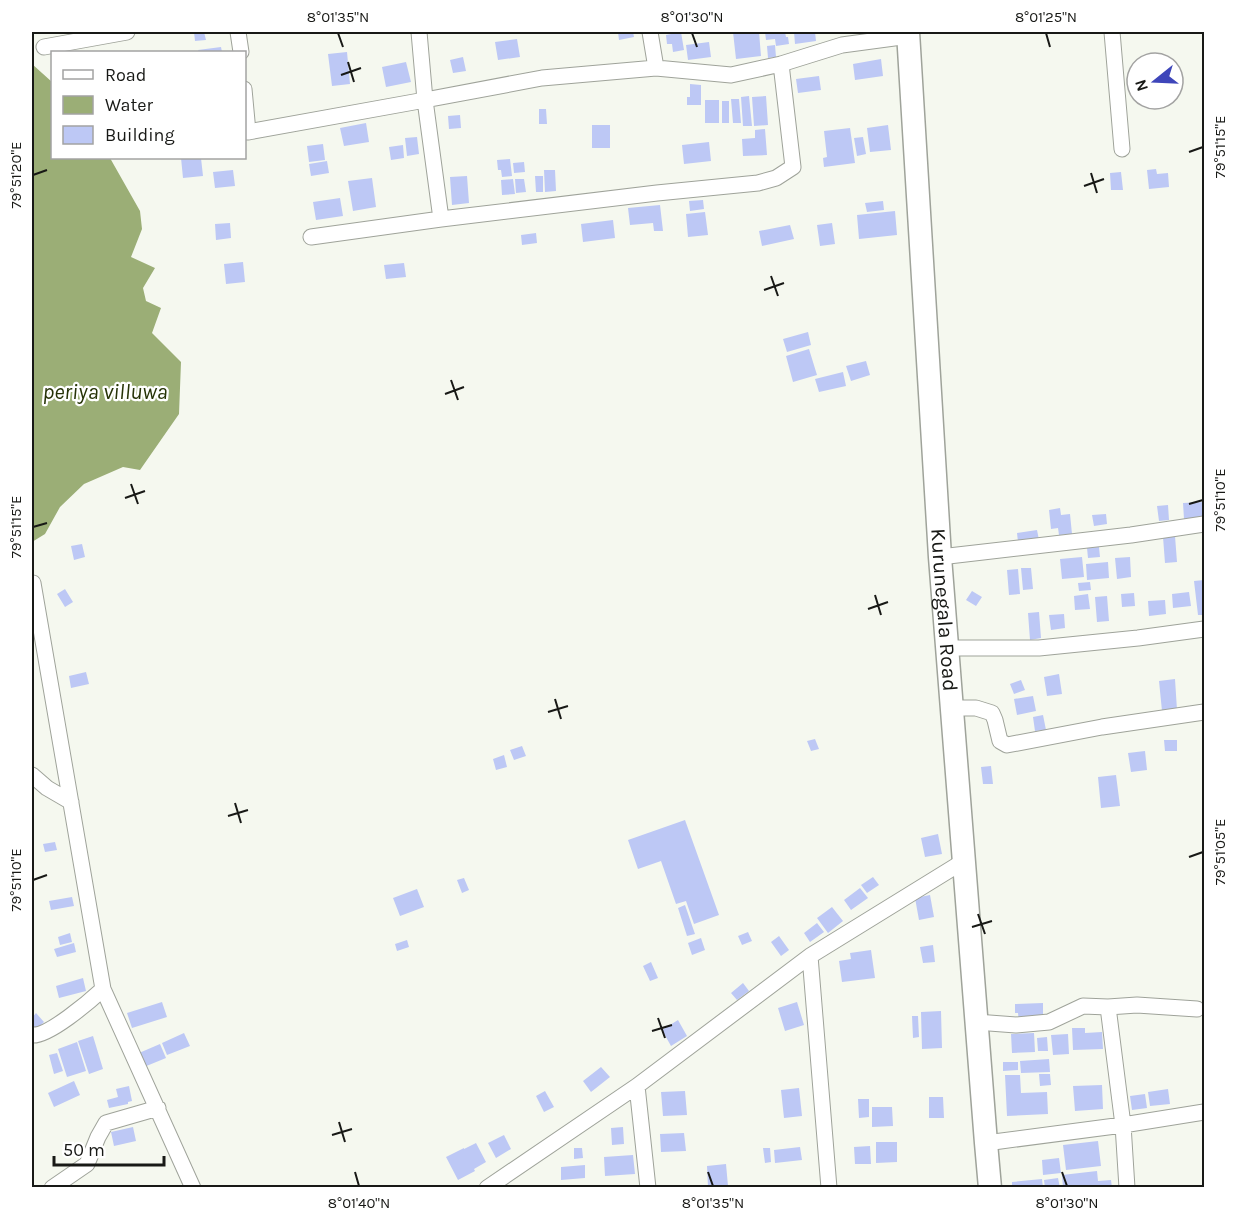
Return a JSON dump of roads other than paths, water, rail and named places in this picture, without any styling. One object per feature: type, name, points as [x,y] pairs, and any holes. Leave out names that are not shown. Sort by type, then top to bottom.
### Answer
[{"type":"highway","name":"Kurunegala Road","points":[[908,34],[940,557],[990,1188]]},
{"type":"street","points":[[44,47],[127,32]]},
{"type":"street","points":[[237,32],[241,51]]},
{"type":"street","points":[[419,32],[425,100],[441,219]]},
{"type":"street","points":[[650,32],[656,68]]},
{"type":"street","points":[[1112,32],[1122,149]]},
{"type":"street","points":[[246,132],[542,78],[656,68],[731,75],[781,64],[842,45],[908,34]]},
{"type":"street","points":[[311,237],[441,219],[758,183],[776,178],[793,167],[781,64]]},
{"type":"street","points":[[940,557],[1131,535],[1204,524]]},
{"type":"street","points":[[33,584],[103,989],[193,1188]]},
{"type":"street","points":[[947,648],[1039,648],[1204,629]]},
{"type":"street","points":[[952,708],[976,708],[992,713],[996,720],[1000,741],[1007,745],[1102,727],[1204,712]]},
{"type":"street","points":[[32,775],[47,788],[71,802]]},
{"type":"street","points":[[487,1188],[637,1086],[810,956],[964,861]]},
{"type":"street","points":[[810,956],[829,1188]]},
{"type":"street","points":[[32,1035],[37,1036],[63,1021],[103,989]]},
{"type":"street","points":[[976,1022],[1016,1024],[1049,1022],[1083,1006],[1137,1005],[1197,1009]]},
{"type":"street","points":[[1108,1007],[1123,1125],[1126,1188]]},
{"type":"street","points":[[637,1086],[648,1188]]},
{"type":"street","points":[[52,1188],[87,1164],[106,1123],[158,1108]]},
{"type":"street","points":[[986,1143],[1204,1112]]},
{"type":"water","name":"periya villuwa","points":[[32,64],[51,81],[51,159],[111,159],[140,211],[142,229],[131,257],[155,268],[143,288],[146,301],[161,308],[152,333],[181,362],[179,414],[140,470],[123,467],[84,484],[60,507],[45,534],[32,542]]}]
